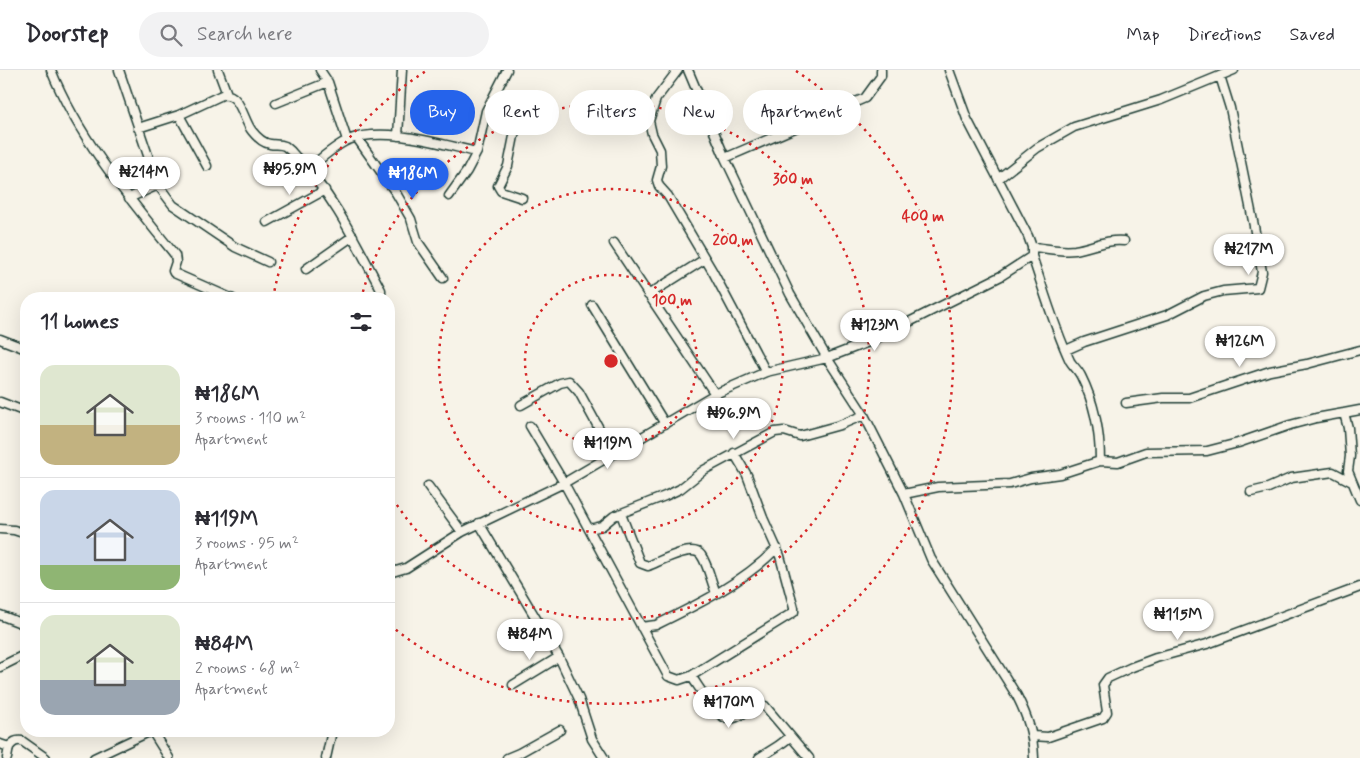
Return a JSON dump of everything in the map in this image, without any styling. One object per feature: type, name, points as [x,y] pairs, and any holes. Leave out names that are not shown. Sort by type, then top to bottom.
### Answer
[{"type":"street","points":[[51,70],[91,147],[129,198],[175,254],[174,273],[216,292]]},
{"type":"street","points":[[119,70],[158,185],[173,205],[235,247],[268,262]]},
{"type":"street","points":[[218,70],[227,94],[236,100],[250,130],[268,144],[284,146],[308,169],[325,190],[352,236],[381,292]]},
{"type":"street","points":[[320,70],[328,82],[347,140]]},
{"type":"street","points":[[398,136],[402,70]]},
{"type":"street","points":[[497,90],[507,70]]},
{"type":"street","points":[[678,70],[656,99],[649,121],[652,134],[660,150],[661,166],[657,180],[705,259],[766,372]]},
{"type":"street","points":[[688,70],[725,158],[790,294],[827,358],[864,415],[904,494],[931,559],[1017,696],[1033,736],[1034,758]]},
{"type":"street","points":[[725,158],[865,98],[881,76],[881,70]]},
{"type":"street","points":[[949,70],[967,119],[1028,236],[1032,247],[1032,256],[1053,319],[1071,363],[1080,374],[1094,408],[1100,461]]},
{"type":"street","points":[[998,179],[1037,148],[1074,128],[1161,100],[1234,70]]},
{"type":"street","points":[[1066,350],[1084,342],[1167,315],[1204,296],[1223,291],[1258,288],[1262,272],[1254,226],[1230,108],[1220,76]]},
{"type":"street","points":[[276,103],[328,82]]},
{"type":"street","points":[[138,128],[179,116],[227,94]]},
{"type":"street","points":[[179,116],[207,166]]},
{"type":"street","points":[[449,196],[467,171],[477,152],[485,116]]},
{"type":"street","points":[[308,169],[347,140],[369,134],[398,136],[477,152]]},
{"type":"street","points":[[514,135],[508,166],[498,186],[501,191],[522,198]]},
{"type":"street","points":[[357,138],[396,193],[411,219],[418,242],[444,278]]},
{"type":"street","points":[[129,198],[158,185]]},
{"type":"street","points":[[266,222],[325,190]]},
{"type":"street","points":[[306,269],[352,236]]},
{"type":"street","points":[[1032,247],[1060,251],[1074,250],[1113,240],[1124,241]]},
{"type":"street","points":[[614,243],[715,394]]},
{"type":"street","points":[[395,571],[406,568],[479,523],[564,483],[715,394],[766,372],[827,358],[872,341],[1001,276],[1032,256]]},
{"type":"street","points":[[648,294],[705,259]]},
{"type":"street","points":[[592,305],[665,424]]},
{"type":"street","points":[[0,339],[20,347]]},
{"type":"street","points":[[1126,403],[1163,398],[1189,398],[1270,371],[1307,364],[1360,350]]},
{"type":"street","points":[[521,405],[560,383],[569,381],[579,392],[612,454]]},
{"type":"street","points":[[0,402],[20,410]]},
{"type":"street","points":[[904,494],[938,487],[1010,484],[1031,478],[1060,474],[1100,461],[1118,462],[1146,452],[1207,451],[1298,423],[1360,410]]},
{"type":"street","points":[[1344,414],[1348,428],[1350,456],[1348,470],[1360,500]]},
{"type":"street","points":[[589,529],[602,526],[614,516],[651,503],[673,492],[704,470],[775,432],[784,431],[800,436],[840,425],[864,415]]},
{"type":"street","points":[[530,426],[564,483],[668,676],[679,680],[691,676],[794,612],[777,548],[763,518],[747,475],[734,453]]},
{"type":"street","points":[[1251,492],[1268,488],[1291,478],[1333,472],[1352,482]]},
{"type":"street","points":[[428,486],[462,532]]},
{"type":"street","points":[[620,514],[640,564],[648,566],[677,554],[690,550],[695,551],[701,555],[716,593]]},
{"type":"street","points":[[479,523],[559,656],[579,699],[592,739],[604,758]]},
{"type":"street","points":[[0,529],[20,532]]},
{"type":"street","points":[[641,627],[656,625],[742,579],[777,548]]},
{"type":"street","points":[[1033,736],[1048,737],[1103,718],[1106,712],[1104,682],[1108,678],[1132,667],[1156,658],[1207,644],[1360,587]]},
{"type":"street","points":[[0,615],[20,623]]},
{"type":"street","points":[[513,685],[559,656]]},
{"type":"street","points":[[0,667],[20,657]]},
{"type":"street","points":[[691,676],[717,711],[725,718],[734,718],[762,704],[765,706],[809,758]]},
{"type":"street","points":[[507,758],[560,730]]},
{"type":"street","points":[[94,758],[139,737]]},
{"type":"street","points":[[156,737],[169,758]]},
{"type":"street","points":[[326,758],[331,737]]},
{"type":"street","points":[[759,758],[790,737]]},
{"type":"street","points":[[7,758],[9,748],[13,742],[18,740],[46,758]]},
{"type":"street","points":[[0,744],[9,748]]}]
